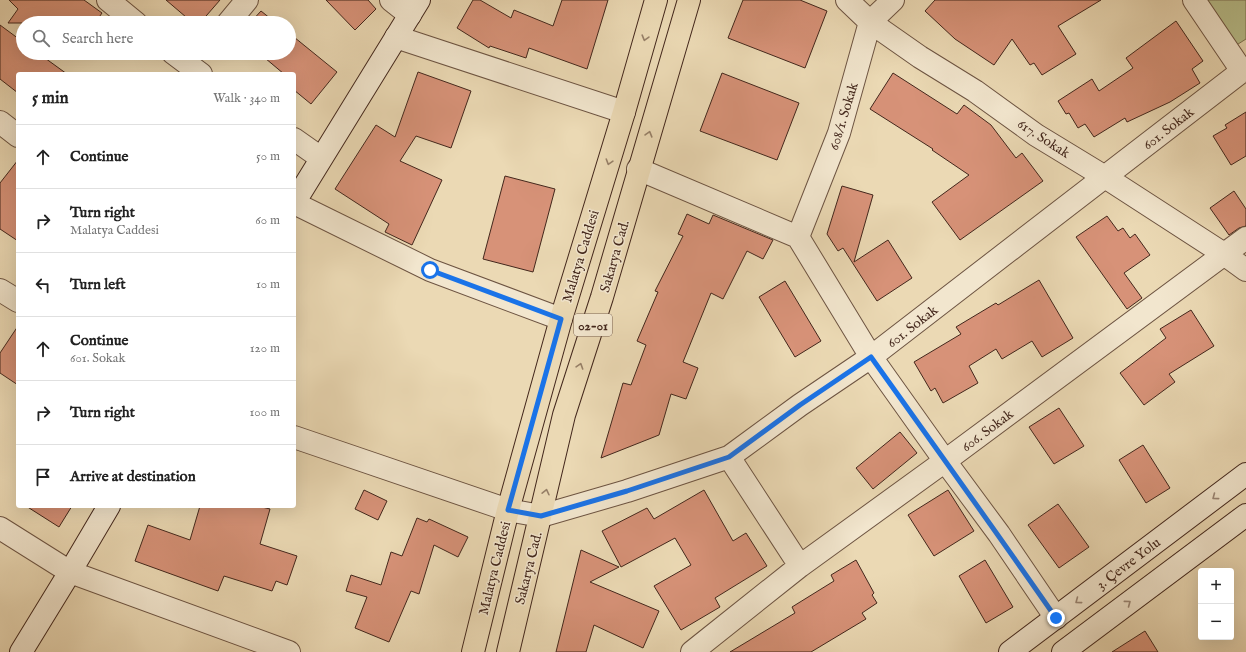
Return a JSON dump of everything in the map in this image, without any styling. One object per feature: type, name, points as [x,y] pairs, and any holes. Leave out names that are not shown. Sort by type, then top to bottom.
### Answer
[{"type":"main road","name":"Malatya Caddesi","points":[[474,652],[508,510],[561,319],[624,112],[656,0]]},
{"type":"main road","name":"Sakarya Cad.","points":[[508,652],[564,415],[602,296],[638,169],[689,0]]},
{"type":"street","points":[[108,0],[127,16]]},
{"type":"street","points":[[234,16],[247,0]]},
{"type":"street","points":[[296,200],[414,8],[391,0]]},
{"type":"street","name":"617. Sokak","points":[[847,0],[870,22],[920,56],[976,91],[1036,135],[1105,177],[1224,254],[1246,270]]},
{"type":"street","points":[[870,22],[894,0]]},
{"type":"street","points":[[1194,0],[1244,70]]},
{"type":"street","name":"608/1. Sokak","points":[[798,237],[839,133],[870,22]]},
{"type":"street","points":[[396,37],[624,112]]},
{"type":"street","points":[[188,60],[198,65]]},
{"type":"street","name":"601. Sokak","points":[[541,516],[627,491],[729,457],[800,405],[871,357],[1244,70]]},
{"type":"street","points":[[296,140],[321,158]]},
{"type":"street","points":[[638,169],[798,237],[871,357],[999,534],[1056,618]]},
{"type":"street","points":[[296,204],[430,270],[561,319]]},
{"type":"street","name":"606. Sokak","points":[[692,652],[800,566],[945,461],[1246,238]]},
{"type":"street","points":[[0,290],[16,300]]},
{"type":"street","points":[[296,438],[508,510],[541,516]]},
{"type":"street","points":[[729,457],[800,566]]},
{"type":"street","name":"3. Çevre Yolu","points":[[1010,652],[1246,474]]},
{"type":"street","points":[[21,652],[107,508]]},
{"type":"street","points":[[1072,650],[1246,515]]},
{"type":"street","points":[[0,528],[70,572],[289,652]]},
{"type":"green space","points":[[1204,0],[1246,0],[1246,39],[1235,46]]},
{"type":"building","points":[[9,0],[84,0],[102,13],[100,16],[16,16],[16,23],[8,23],[18,9]]},
{"type":"building","points":[[166,0],[220,0],[206,16],[185,16]]},
{"type":"building","points":[[326,0],[368,0],[376,9],[355,30]]},
{"type":"building","points":[[473,0],[480,0],[511,18],[514,10],[553,26],[562,0],[608,0],[587,69],[529,48],[526,58],[490,46],[489,48],[457,28]]},
{"type":"building","points":[[743,0],[800,0],[827,11],[805,68],[728,38]]},
{"type":"building","points":[[935,0],[1101,0],[1058,26],[1076,54],[1042,75],[1034,63],[1030,65],[1012,39],[994,65],[955,39],[925,11]]},
{"type":"building","points":[[261,11],[267,16],[256,16]]},
{"type":"building","points":[[1176,21],[1203,61],[1192,69],[1200,83],[1170,102],[1127,122],[1125,118],[1094,137],[1085,124],[1078,128],[1069,113],[1066,114],[1058,101],[1092,79],[1099,91],[1133,68],[1126,58]]},
{"type":"building","points":[[0,25],[16,37],[16,60],[48,60],[64,72],[16,72],[16,91],[0,79]]},
{"type":"building","points":[[296,39],[337,72],[311,104],[296,92],[296,72],[282,72],[267,60],[296,60]]},
{"type":"building","points":[[418,72],[471,91],[451,148],[416,136],[400,161],[442,180],[412,245],[385,232],[389,224],[335,189],[376,125],[395,137]]},
{"type":"building","points":[[722,73],[799,103],[777,160],[700,131]]},
{"type":"building","points":[[893,73],[957,114],[964,105],[991,125],[1016,158],[1022,153],[1043,181],[960,240],[932,202],[969,175],[932,150],[933,149],[870,109]]},
{"type":"building","points":[[1246,112],[1246,156],[1231,165],[1213,136],[1227,128],[1225,125]]},
{"type":"building","points":[[16,163],[16,240],[0,229],[0,183]]},
{"type":"building","points":[[505,176],[555,189],[533,272],[483,259]]},
{"type":"building","points":[[842,186],[873,195],[854,262],[888,240],[912,278],[877,301],[843,248],[838,251],[827,234]]},
{"type":"building","points":[[1234,191],[1246,209],[1246,226],[1239,228],[1229,235],[1210,208]]},
{"type":"building","points":[[687,214],[709,224],[713,215],[773,240],[763,259],[747,251],[723,299],[711,293],[683,362],[698,368],[686,399],[671,394],[659,435],[601,458],[623,383],[631,385],[646,345],[637,341],[658,292],[655,291],[683,236],[678,234]]},
{"type":"building","points":[[1107,216],[1118,231],[1123,228],[1130,238],[1135,234],[1150,255],[1124,273],[1142,298],[1127,309],[1076,237]]},
{"type":"building","points":[[1039,280],[1073,338],[1042,357],[1032,341],[1002,359],[996,349],[969,366],[978,383],[943,403],[935,388],[931,391],[914,362],[961,334],[956,327],[996,303],[998,305]]},
{"type":"building","points":[[785,281],[821,341],[795,357],[759,297]]},
{"type":"building","points":[[1191,310],[1214,346],[1169,374],[1175,382],[1144,405],[1120,373],[1166,338],[1160,329]]},
{"type":"building","points":[[16,329],[16,384],[0,373],[0,353]]},
{"type":"building","points":[[1059,408],[1084,446],[1054,464],[1029,427]]},
{"type":"building","points":[[900,432],[917,453],[873,489],[856,468]]},
{"type":"building","points":[[1143,445],[1170,488],[1146,503],[1119,460]]},
{"type":"building","points":[[364,490],[387,501],[378,520],[355,509]]},
{"type":"building","points":[[704,490],[733,541],[746,533],[767,566],[715,598],[720,607],[681,630],[654,586],[691,565],[675,538],[621,567],[602,531],[647,508],[654,519]]},
{"type":"building","points":[[948,490],[974,531],[934,556],[908,515]]},
{"type":"building","points":[[1058,504],[1089,547],[1059,568],[1028,525]]},
{"type":"building","points":[[29,508],[71,508],[59,527]]},
{"type":"building","points":[[199,508],[266,508],[270,509],[260,544],[297,556],[287,585],[276,581],[272,591],[224,576],[218,591],[135,561],[148,525],[190,540]]},
{"type":"building","points":[[417,518],[427,522],[429,519],[468,537],[458,557],[434,545],[419,594],[411,591],[389,642],[355,628],[367,597],[346,591],[351,575],[381,585],[391,552],[402,556]]},
{"type":"building","points":[[581,550],[619,567],[590,582],[659,611],[643,648],[594,625],[586,652],[556,652]]},
{"type":"building","points":[[856,560],[874,593],[872,595],[877,603],[862,613],[866,619],[811,652],[730,652],[795,613],[792,607],[834,581],[831,575]]},
{"type":"building","points":[[985,560],[1013,607],[986,623],[959,576]]},
{"type":"building","points":[[1145,631],[1158,652],[1112,652]]},
{"type":"route","points":[[430,270],[561,319],[508,510],[541,516],[627,491],[729,457],[800,405],[871,357],[999,534],[1056,618]]}]
